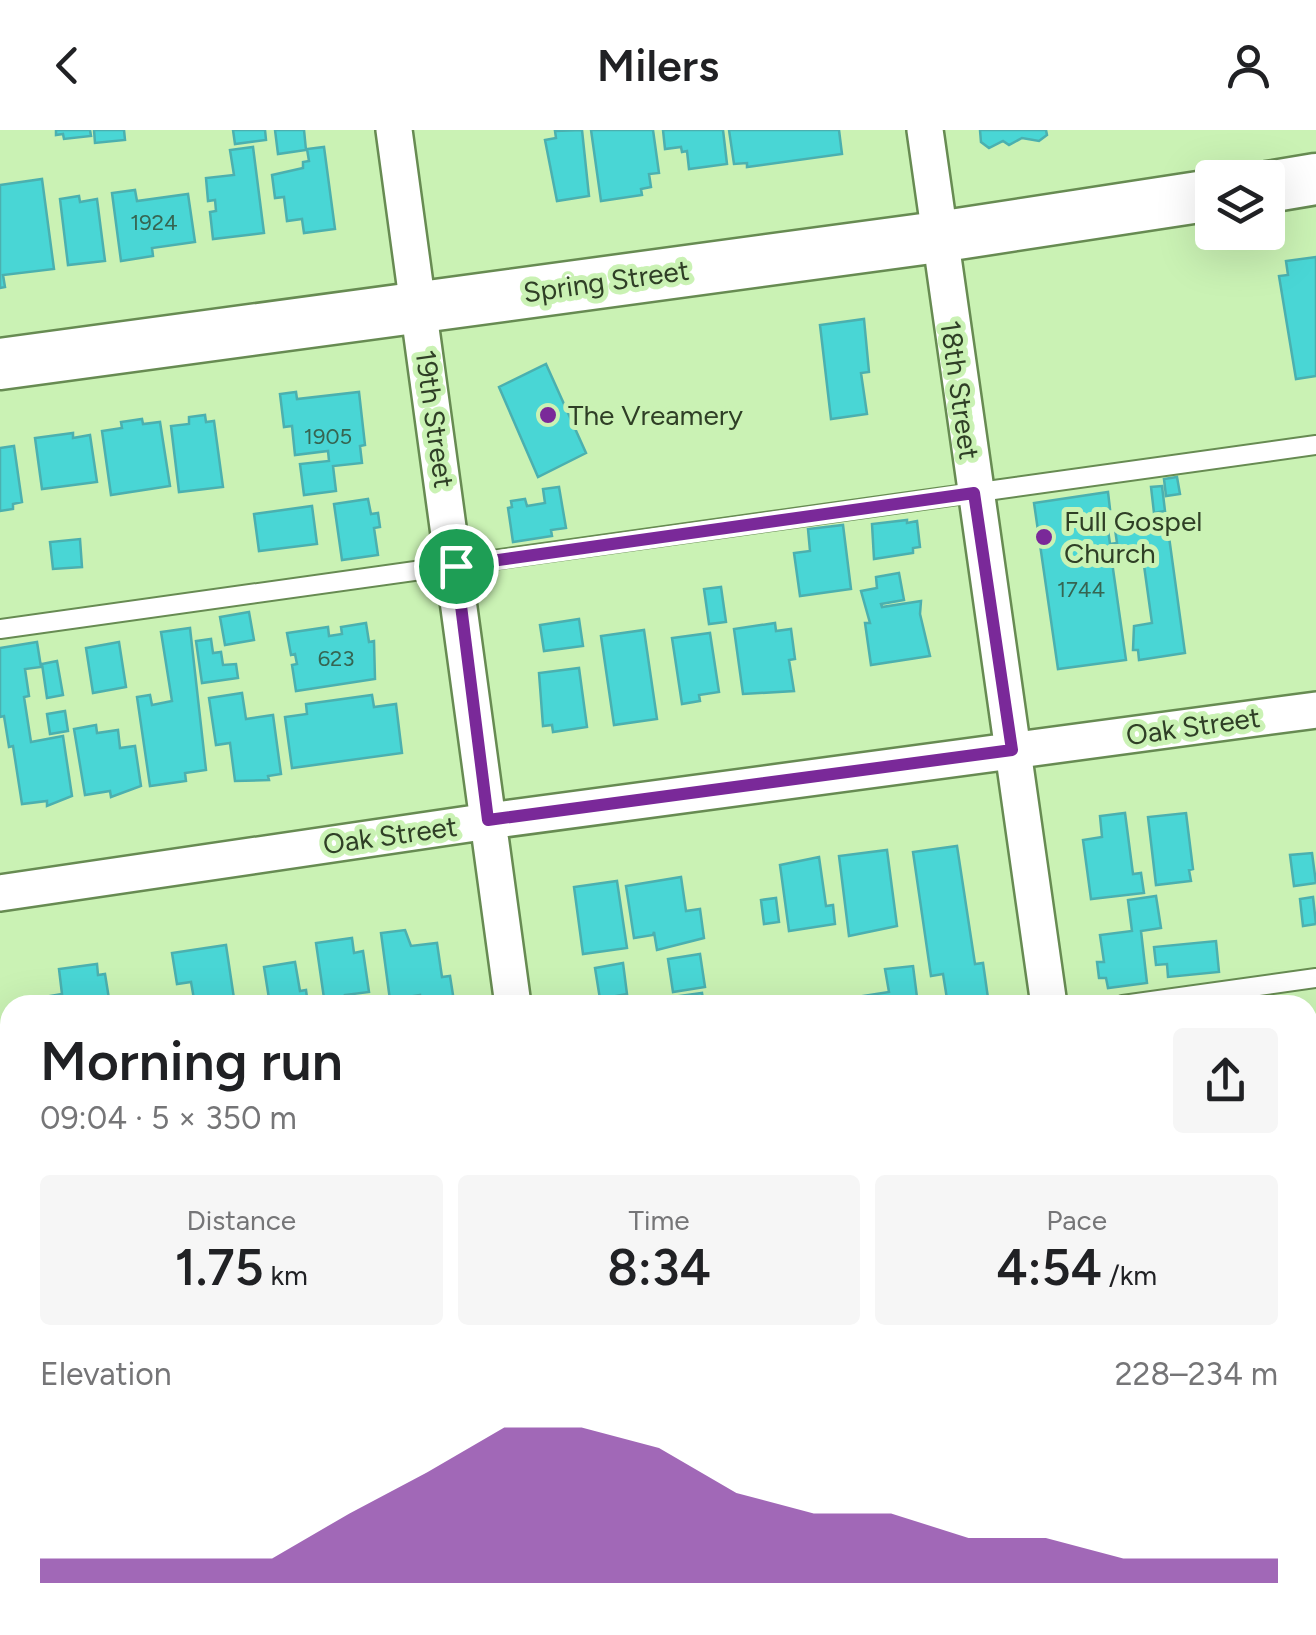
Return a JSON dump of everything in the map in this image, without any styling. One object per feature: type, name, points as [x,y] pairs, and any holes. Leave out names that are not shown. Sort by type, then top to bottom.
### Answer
[{"type":"main road","points":[[1285,184],[1316,179]]},
{"type":"main road","name":"Spring Street","points":[[0,364],[938,237],[1195,198]]},
{"type":"street","name":"19th Street","points":[[394,130],[513,995]]},
{"type":"street","name":"18th Street","points":[[925,130],[1049,995]]},
{"type":"street","name":"Oak Street","points":[[0,893],[488,820],[1316,710]]},
{"type":"lane","points":[[0,629],[1316,445]]},
{"type":"lane","points":[[1194,995],[1316,978]]},
{"type":"building","points":[[56,130],[90,130],[91,136],[64,139],[63,134],[56,135]]},
{"type":"building","points":[[94,130],[124,130],[125,140],[95,143]]},
{"type":"building","points":[[233,130],[265,130],[266,140],[235,144]]},
{"type":"building","points":[[275,130],[304,130],[306,150],[278,154]]},
{"type":"building","points":[[582,130],[589,196],[557,201],[545,140],[556,138],[555,131]]},
{"type":"building","points":[[591,130],[653,130],[659,173],[649,174],[651,187],[641,189],[642,195],[601,201]]},
{"type":"building","points":[[663,130],[723,130],[727,164],[689,169],[687,151],[682,152],[681,147],[665,149]]},
{"type":"building","points":[[729,130],[839,130],[842,154],[747,167],[747,163],[734,164]]},
{"type":"building","points":[[980,130],[1046,130],[1047,135],[1039,141],[1022,138],[989,148],[981,142]]},
{"type":"building","points":[[253,147],[264,233],[213,239],[210,212],[216,211],[215,200],[208,201],[206,178],[234,175],[230,150]]},
{"type":"building","points":[[324,147],[335,229],[304,233],[302,219],[287,221],[284,197],[275,198],[272,175],[303,168],[303,162],[309,161],[307,149]]},
{"type":"building","points":[[42,179],[54,269],[3,275],[5,287],[0,288],[0,185]]},
{"type":"building","points":[[135,190],[137,201],[188,194],[195,242],[152,248],[153,256],[121,261],[112,193]]},
{"type":"building","points":[[79,196],[80,202],[97,199],[105,261],[68,265],[60,199]]},
{"type":"building","points":[[1316,257],[1316,376],[1296,379],[1279,276],[1288,275],[1286,261]]},
{"type":"building","points":[[864,319],[869,372],[861,373],[867,414],[831,419],[820,325]]},
{"type":"building","points":[[546,364],[586,453],[538,477],[499,387]]},
{"type":"building","points":[[296,392],[297,399],[359,392],[365,445],[360,446],[362,463],[333,466],[336,491],[304,495],[300,464],[329,461],[328,451],[295,455],[292,426],[284,427],[280,394]]},
{"type":"building","points":[[205,415],[206,422],[214,421],[223,487],[179,492],[171,426],[189,424],[189,417]]},
{"type":"building","points":[[142,419],[143,424],[160,422],[170,486],[111,495],[102,431],[122,428],[121,422]]},
{"type":"building","points":[[73,433],[73,438],[90,435],[97,482],[42,489],[35,438]]},
{"type":"building","points":[[14,446],[22,502],[13,504],[13,509],[0,511],[0,448]]},
{"type":"building","points":[[1177,477],[1180,494],[1166,496],[1164,479]]},
{"type":"building","points":[[1162,486],[1165,511],[1154,513],[1151,487]]},
{"type":"building","points":[[559,487],[566,528],[551,530],[552,536],[513,542],[508,508],[512,507],[511,501],[525,499],[527,506],[545,503],[543,489]]},
{"type":"building","points":[[1108,492],[1110,509],[1105,509],[1110,544],[1117,543],[1114,522],[1166,515],[1185,653],[1139,660],[1138,650],[1133,650],[1134,626],[1152,623],[1142,551],[1111,555],[1126,660],[1058,669],[1034,503]]},
{"type":"building","points":[[368,499],[371,514],[378,513],[380,527],[374,528],[378,555],[342,560],[334,504]]},
{"type":"building","points":[[312,506],[317,544],[259,551],[254,514]]},
{"type":"building","points":[[917,521],[920,547],[913,548],[913,553],[874,559],[872,524]]},
{"type":"building","points":[[843,525],[851,589],[800,596],[794,553],[810,551],[808,529]]},
{"type":"building","points":[[80,539],[82,567],[53,569],[50,542]]},
{"type":"building","points":[[899,573],[904,600],[881,604],[882,607],[921,601],[920,614],[930,656],[871,665],[865,623],[870,623],[861,591],[877,588],[876,577]]},
{"type":"building","points":[[721,587],[726,622],[709,624],[704,589]]},
{"type":"building","points":[[249,612],[254,640],[225,645],[220,617]]},
{"type":"building","points":[[579,619],[583,646],[544,651],[540,625]]},
{"type":"building","points":[[366,623],[369,642],[374,641],[375,679],[296,691],[292,665],[297,664],[287,633],[328,627],[329,636],[342,634],[341,627]]},
{"type":"building","points":[[775,623],[776,631],[791,629],[795,659],[789,660],[794,691],[743,694],[734,629]]},
{"type":"building","points":[[190,628],[206,770],[185,773],[186,781],[150,786],[137,697],[150,695],[152,705],[172,701],[161,632]]},
{"type":"building","points":[[644,630],[657,719],[614,725],[601,636]]},
{"type":"building","points":[[710,633],[719,692],[699,695],[700,701],[682,704],[672,638]]},
{"type":"building","points":[[211,639],[213,653],[221,652],[223,665],[236,664],[238,678],[202,683],[196,641]]},
{"type":"building","points":[[37,642],[41,667],[25,669],[29,696],[24,697],[31,742],[63,736],[72,796],[47,806],[47,801],[22,804],[13,746],[9,747],[4,716],[0,717],[0,648]]},
{"type":"building","points":[[119,642],[126,687],[93,693],[86,648]]},
{"type":"building","points":[[57,661],[63,695],[47,698],[42,664]]},
{"type":"building","points":[[579,668],[587,727],[553,732],[552,725],[543,726],[539,673]]},
{"type":"building","points":[[242,693],[246,719],[273,715],[281,774],[268,776],[269,780],[235,781],[230,743],[216,745],[209,698]]},
{"type":"building","points":[[372,695],[374,707],[396,704],[402,753],[292,768],[285,717],[307,714],[306,704]]},
{"type":"building","points":[[65,711],[68,731],[50,734],[47,714]]},
{"type":"building","points":[[96,725],[97,733],[118,730],[120,748],[135,746],[141,786],[111,797],[110,791],[85,795],[74,729]]},
{"type":"building","points":[[1125,813],[1133,874],[1141,873],[1144,893],[1091,899],[1083,840],[1102,837],[1100,816]]},
{"type":"building","points":[[1186,813],[1191,881],[1156,885],[1148,817]]},
{"type":"building","points":[[957,846],[975,964],[983,963],[988,995],[946,995],[943,974],[931,976],[913,852]]},
{"type":"building","points":[[887,850],[897,926],[849,936],[839,856]]},
{"type":"building","points":[[1312,853],[1316,883],[1294,886],[1290,855]]},
{"type":"building","points":[[819,857],[826,906],[833,905],[835,924],[789,931],[780,865]]},
{"type":"building","points":[[681,877],[686,911],[700,909],[704,938],[657,950],[654,932],[634,938],[626,886]]},
{"type":"building","points":[[617,881],[627,948],[583,954],[574,887]]},
{"type":"building","points":[[1156,896],[1161,928],[1141,931],[1147,983],[1108,988],[1106,978],[1099,978],[1097,962],[1104,962],[1100,935],[1132,931],[1128,900]]},
{"type":"building","points":[[1313,897],[1316,924],[1303,926],[1300,899]]},
{"type":"building","points":[[776,898],[779,922],[764,924],[761,900]]},
{"type":"building","points":[[405,930],[411,946],[437,943],[442,977],[450,976],[453,995],[389,995],[381,933]]},
{"type":"building","points":[[352,938],[354,953],[363,951],[369,992],[324,995],[316,943]]},
{"type":"building","points":[[1216,941],[1219,972],[1168,977],[1167,964],[1156,965],[1154,947]]},
{"type":"building","points":[[226,945],[234,995],[193,995],[191,982],[177,984],[172,953]]},
{"type":"building","points":[[700,954],[705,987],[673,992],[668,959]]},
{"type":"building","points":[[295,962],[300,991],[306,990],[307,995],[268,995],[264,967]]},
{"type":"building","points":[[623,963],[627,994],[599,995],[595,968]]},
{"type":"building","points":[[97,964],[98,975],[105,974],[108,995],[56,995],[62,994],[59,969]]},
{"type":"building","points":[[913,966],[917,995],[870,995],[889,992],[885,969]]},
{"type":"place","name":"The Vreamery","points":[[548,415]]},
{"type":"place","name":"Full Gospel Church","points":[[1044,537]]},
{"type":"route","points":[[974,493],[1012,750],[488,820],[456,566],[974,493]]}]
